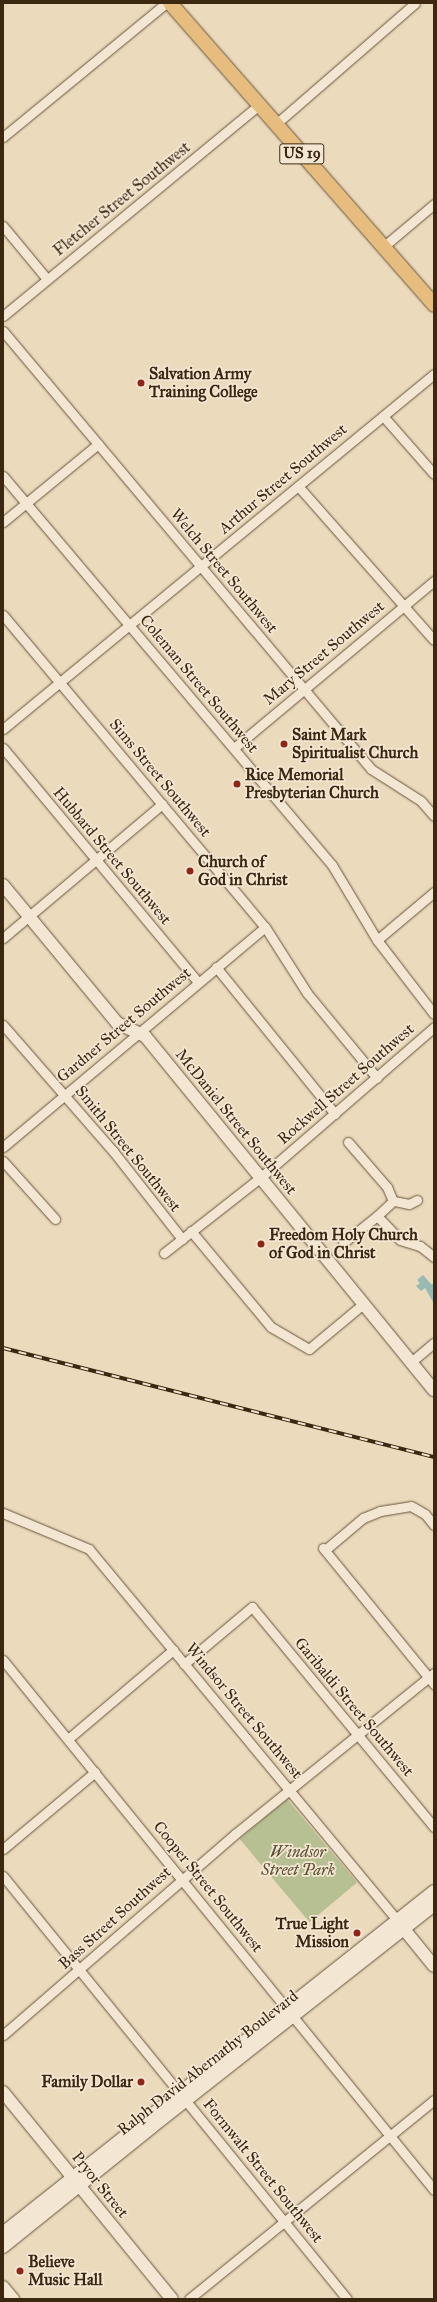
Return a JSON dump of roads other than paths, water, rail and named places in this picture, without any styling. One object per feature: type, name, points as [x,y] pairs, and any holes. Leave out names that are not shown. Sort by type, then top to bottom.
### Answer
[{"type":"main road","name":"US 19","points":[[170,3],[434,305]]},
{"type":"main road","name":"McDaniel Street Southwest","points":[[3,885],[117,1023],[145,1036],[434,1390]]},
{"type":"main road","name":"Ralph David Abernathy Boulevard","points":[[401,1925],[434,1891]]},
{"type":"main road","name":"Ralph David Abernathy Boulevard","points":[[3,2233],[76,2180],[401,1925],[434,1905]]},
{"type":"main road","name":"Windsor Street Southwest","points":[[401,1925],[434,1966]]},
{"type":"main road","name":"Pryor Street","points":[[3,2092],[172,2299]]},
{"type":"main road","name":"Ralph David Abernathy Boulevard","points":[[3,2248],[76,2180]]},
{"type":"main road","points":[[3,2287],[13,2299]]},
{"type":"street","points":[[3,137],[166,3]]},
{"type":"street","points":[[276,124],[415,3]]},
{"type":"street","name":"Fletcher Street Southwest","points":[[3,316],[259,105]]},
{"type":"street","points":[[383,247],[434,204]]},
{"type":"street","points":[[3,226],[47,279]]},
{"type":"street","name":"Welch Street Southwest","points":[[3,331],[371,769],[421,801],[434,816]]},
{"type":"street","name":"Arthur Street Southwest","points":[[3,729],[434,374]]},
{"type":"street","points":[[383,416],[434,474]]},
{"type":"street","points":[[3,522],[98,444]]},
{"type":"street","name":"Coleman Street Southwest","points":[[3,476],[332,865],[377,940],[434,1014]]},
{"type":"street","points":[[298,486],[434,640]]},
{"type":"street","name":"Mary Street Southwest","points":[[234,748],[434,581]]},
{"type":"street","name":"Sims Street Southwest","points":[[3,615],[265,927],[307,993],[377,1078]]},
{"type":"street","name":"Hubbard Street Southwest","points":[[3,748],[198,982]]},
{"type":"street","points":[[3,938],[162,804]]},
{"type":"street","points":[[377,940],[434,892]]},
{"type":"street","name":"Gardner Street Southwest","points":[[3,1147],[265,927]]},
{"type":"street","points":[[216,967],[335,1114]]},
{"type":"street","name":"Smith Street Southwest","points":[[3,1025],[113,1151],[182,1239]]},
{"type":"street","name":"Rockwell Street Southwest","points":[[164,1254],[191,1231],[261,1178],[434,1028]]},
{"type":"street","points":[[348,1142],[387,1187],[393,1201]]},
{"type":"street","points":[[3,1161],[55,1219]]},
{"type":"street","points":[[393,1201],[409,1204],[417,1200]]},
{"type":"street","points":[[343,1243],[393,1201]]},
{"type":"street","points":[[377,1216],[400,1240],[420,1246],[434,1257]]},
{"type":"street","points":[[191,1231],[271,1327],[309,1349],[363,1304]]},
{"type":"street","points":[[411,1362],[434,1343]]},
{"type":"street","points":[[432,1678],[324,1549],[363,1518],[380,1511],[411,1506],[425,1514],[434,1525]]},
{"type":"street","name":"Windsor Street Southwest","points":[[3,1513],[89,1549],[401,1925]]},
{"type":"street","name":"Garibaldi Street Southwest","points":[[184,1664],[252,1607],[434,1827]]},
{"type":"street","points":[[68,1740],[173,1650]]},
{"type":"street","name":"Cooper Street Southwest","points":[[3,1660],[182,1878],[434,2190]]},
{"type":"street","name":"Bass Street Southwest","points":[[3,2035],[80,1970],[182,1878],[358,1735],[432,1678]]},
{"type":"street","points":[[3,1849],[95,1772]]},
{"type":"street","name":"Formwalt Street Southwest","points":[[3,1876],[183,2095],[347,2299]]},
{"type":"street","points":[[189,2299],[434,2100]]},
{"type":"water","points":[[423,1275],[431,1284],[434,1284],[433,1302],[425,1288],[421,1291],[416,1286],[420,1283],[417,1280]]},
{"type":"railway","points":[[3,1348],[434,1457]]},
{"type":"place","name":"Salvation Army Training College","points":[[141,383]]},
{"type":"place","name":"Saint Mark Spiritualist Church","points":[[284,744]]},
{"type":"place","name":"Rice Memorial Presbyterian Church","points":[[237,784]]},
{"type":"place","name":"Church of God in Christ","points":[[190,871]]},
{"type":"place","name":"Freedom Holy Church of God in Christ","points":[[261,1244]]},
{"type":"place","name":"True Light Mission","points":[[357,1933]]},
{"type":"place","name":"Family Dollar","points":[[141,2082]]},
{"type":"place","name":"Believe Music Hall","points":[[20,2271]]},
{"type":"park label","name":"Windsor Street Park","points":[[298,1861]]}]
